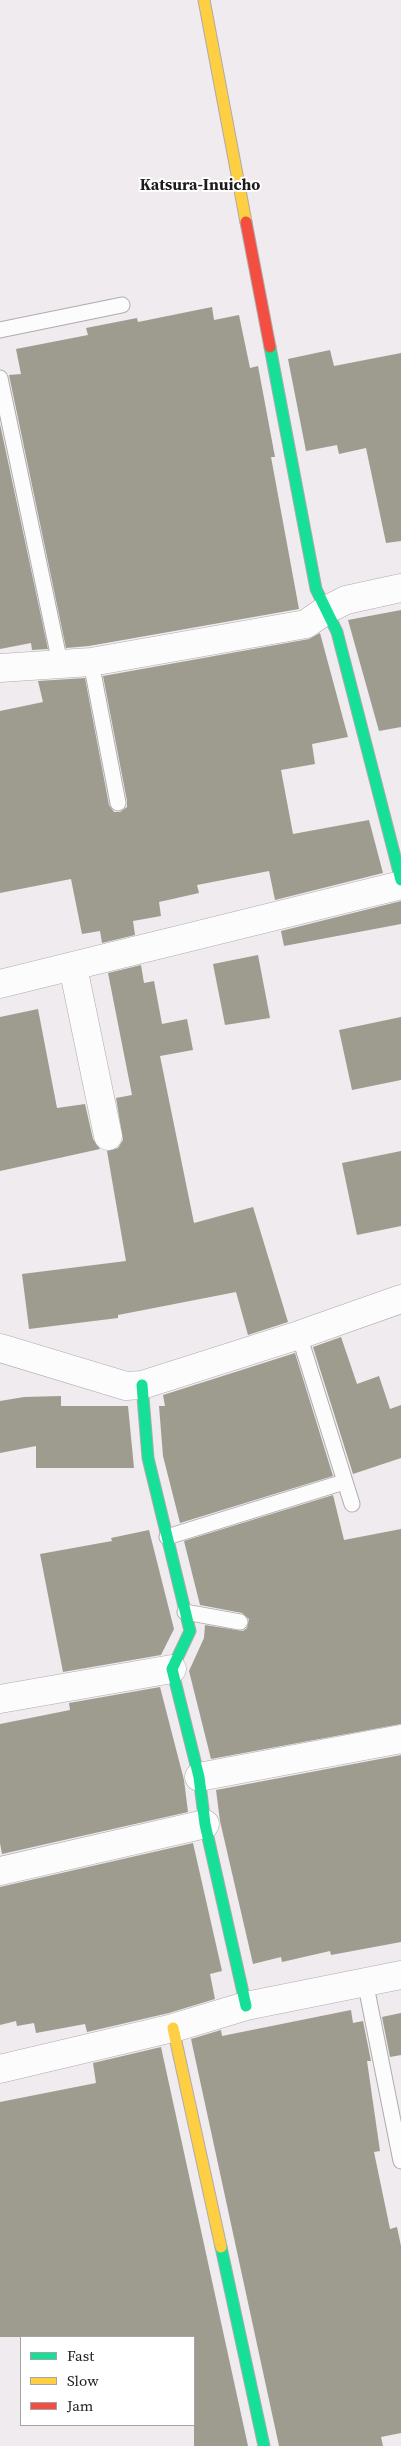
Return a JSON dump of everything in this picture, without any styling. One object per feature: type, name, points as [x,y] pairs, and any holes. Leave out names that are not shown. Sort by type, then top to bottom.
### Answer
[{"type":"street","points":[[204,0],[316,589],[337,632],[401,880]]},
{"type":"street","points":[[0,668],[91,662],[306,624],[326,610],[346,600],[401,588]]},
{"type":"street","points":[[0,984],[401,885]]},
{"type":"street","points":[[73,967],[108,1136]]},
{"type":"street","points":[[0,1348],[126,1386],[142,1385],[299,1335],[401,1299]]},
{"type":"street","points":[[142,1385],[148,1458],[190,1631],[172,1669],[199,1777],[205,1824],[246,2006]]},
{"type":"street","points":[[0,1699],[172,1669]]},
{"type":"street","points":[[199,1777],[401,1739]]},
{"type":"street","points":[[0,1870],[205,1824]]},
{"type":"street","points":[[0,2069],[173,2028],[246,2006],[401,1975]]},
{"type":"street","points":[[173,2028],[264,2446]]},
{"type":"lane","points":[[0,330],[122,305]]},
{"type":"lane","points":[[0,378],[60,663]]},
{"type":"lane","points":[[91,662],[118,803]]},
{"type":"lane","points":[[299,1335],[352,1504]]},
{"type":"lane","points":[[167,1537],[344,1482]]},
{"type":"lane","points":[[185,1612],[240,1622]]},
{"type":"lane","points":[[365,1981],[401,2161]]},
{"type":"building","points":[[212,307],[214,320],[239,315],[250,368],[258,366],[275,457],[271,457],[299,609],[89,646],[66,648],[9,375],[21,374],[16,349],[88,335],[86,328],[137,318],[138,322]]},
{"type":"building","points":[[330,350],[334,366],[401,353],[401,541],[386,543],[366,448],[339,454],[337,445],[306,451],[288,359]]},
{"type":"building","points":[[0,424],[48,649],[32,650],[31,643],[0,649]]},
{"type":"building","points":[[401,610],[401,727],[379,731],[348,620]]},
{"type":"building","points":[[320,633],[348,737],[312,744],[315,764],[281,770],[293,834],[369,820],[383,873],[275,900],[269,871],[197,885],[199,893],[159,902],[161,916],[133,921],[135,935],[102,943],[100,931],[82,934],[71,879],[0,893],[0,711],[43,702],[38,681],[85,678],[109,805],[114,812],[120,812],[127,807],[127,801],[103,676],[309,639]]},
{"type":"building","points":[[401,901],[401,924],[284,946],[281,931]]},
{"type":"building","points":[[258,955],[270,1018],[225,1025],[213,964]]},
{"type":"building","points":[[141,965],[144,983],[154,981],[162,1024],[187,1019],[193,1050],[160,1056],[194,1223],[253,1207],[288,1322],[248,1335],[236,1292],[118,1315],[118,1318],[29,1329],[22,1274],[126,1261],[107,1151],[118,1148],[123,1140],[116,1098],[132,1095],[108,973]]},
{"type":"building","points":[[38,1009],[57,1108],[85,1104],[93,1139],[100,1149],[0,1171],[0,1017]]},
{"type":"building","points":[[401,1017],[401,1080],[352,1090],[339,1030]]},
{"type":"building","points":[[401,1151],[401,1226],[357,1235],[342,1163]]},
{"type":"building","points":[[341,1337],[357,1384],[379,1376],[390,1409],[401,1405],[401,1458],[353,1474],[313,1347]]},
{"type":"building","points":[[295,1353],[333,1476],[180,1523],[163,1456],[159,1406],[165,1406],[163,1395]]},
{"type":"building","points":[[61,1396],[61,1406],[128,1406],[134,1468],[36,1468],[36,1446],[0,1453],[0,1401],[24,1397]]},
{"type":"building","points":[[333,1495],[344,1540],[401,1529],[401,1724],[211,1759],[189,1671],[204,1638],[205,1625],[243,1631],[247,1628],[249,1619],[242,1613],[200,1605],[184,1541]]},
{"type":"building","points":[[149,1530],[174,1629],[161,1655],[63,1672],[40,1554],[112,1541],[111,1538]]},
{"type":"building","points":[[160,1687],[184,1780],[188,1812],[2,1854],[0,1843],[0,1724],[70,1710],[69,1703]]},
{"type":"building","points":[[401,1755],[401,1942],[331,1955],[330,1951],[282,1962],[281,1957],[253,1964],[220,1821],[216,1790]]},
{"type":"building","points":[[193,1843],[222,1971],[210,1974],[215,1999],[169,2013],[87,2032],[85,2024],[36,2033],[34,2023],[17,2026],[16,2021],[0,2025],[0,1887]]},
{"type":"building","points":[[351,2010],[353,2023],[363,2021],[371,2061],[367,2061],[380,2151],[374,2152],[390,2229],[397,2227],[401,2246],[401,2433],[381,2437],[383,2446],[279,2446],[191,2039],[221,2030],[222,2036]]},
{"type":"building","points":[[401,2013],[401,2055],[390,2057],[382,2017]]},
{"type":"building","points":[[161,2047],[248,2446],[194,2446],[195,2336],[0,2337],[0,2102],[96,2083],[93,2063]]},
{"type":"traffic: fast","points":[[270,347],[316,589],[337,632],[401,880]]},
{"type":"traffic: fast","points":[[142,1385],[148,1458],[190,1631],[172,1669],[199,1777],[205,1824],[246,2006]]},
{"type":"traffic: fast","points":[[221,2247],[264,2446]]},
{"type":"traffic: slow","points":[[204,0],[246,222]]},
{"type":"traffic: slow","points":[[173,2028],[221,2247]]},
{"type":"traffic: jam","points":[[246,222],[270,347]]},
{"type":"district","name":"Katsura-Inuicho","points":[[200,186]]}]
